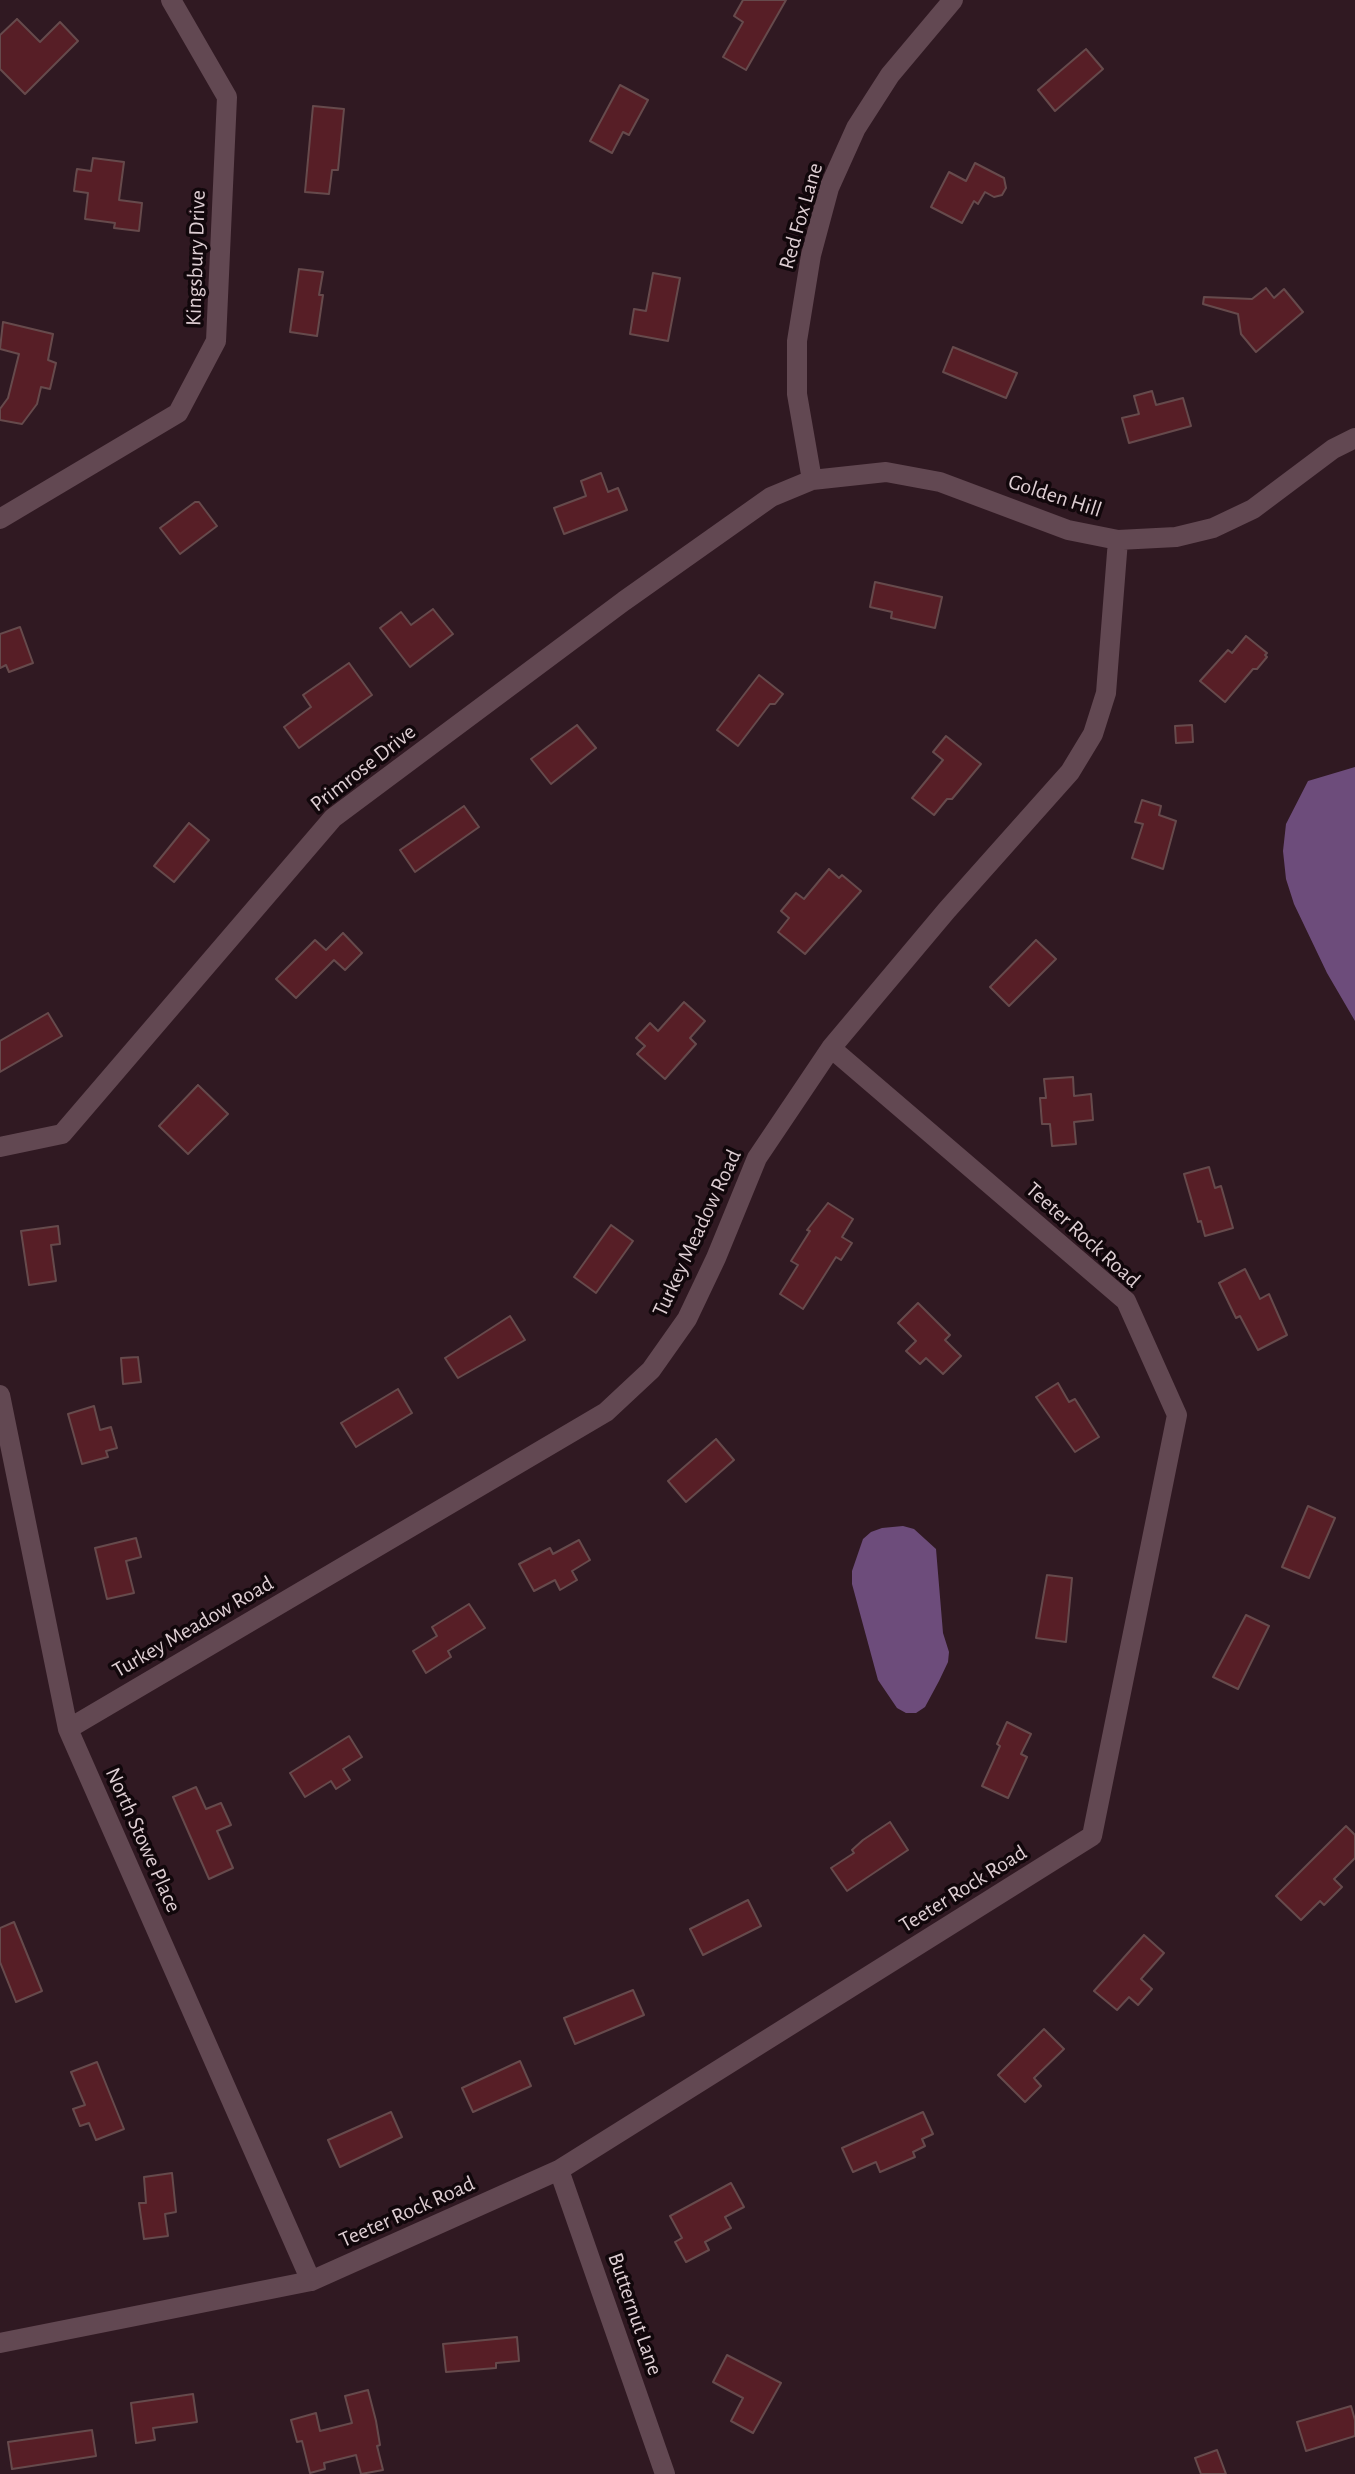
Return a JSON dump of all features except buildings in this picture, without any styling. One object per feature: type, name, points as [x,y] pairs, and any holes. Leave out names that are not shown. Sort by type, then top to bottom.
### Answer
[{"type":"street","name":"Kingsbury Drive","points":[[0,519],[178,413],[216,341],[227,97],[171,0]]},
{"type":"street","name":"Red Fox Lane","points":[[812,480],[797,394],[797,341],[811,255],[829,188],[856,128],[890,75],[953,0]]},
{"type":"street","name":"Golden Hill","points":[[812,480],[886,472],[940,482],[1068,530],[1118,540],[1176,537],[1213,528],[1253,509],[1333,449],[1355,438]]},
{"type":"street","name":"Primrose Drive","points":[[0,1147],[62,1134],[333,818],[734,523],[771,497],[812,480]]},
{"type":"street","name":"Turkey Meadow Road","points":[[68,1729],[606,1412],[651,1370],[687,1319],[757,1158],[831,1048],[947,910],[1070,772],[1093,734],[1106,693],[1118,540]]},
{"type":"street","name":"Teeter Rock Road","points":[[0,2343],[311,2281],[559,2170],[1092,1836],[1177,1415],[1126,1301],[831,1048]]},
{"type":"street","name":"North Stowe Place","points":[[0,1395],[68,1729],[311,2281]]},
{"type":"street","name":"Butternut Lane","points":[[559,2170],[665,2474]]},
{"type":"shaded area","points":[[1355,767],[1355,1021],[1327,973],[1294,904],[1286,879],[1283,851],[1286,824],[1308,781]]},
{"type":"shaded area","points":[[903,1526],[914,1529],[936,1549],[943,1633],[949,1652],[948,1662],[925,1707],[916,1713],[906,1713],[897,1708],[878,1680],[852,1584],[852,1571],[863,1539],[882,1528]]}]
